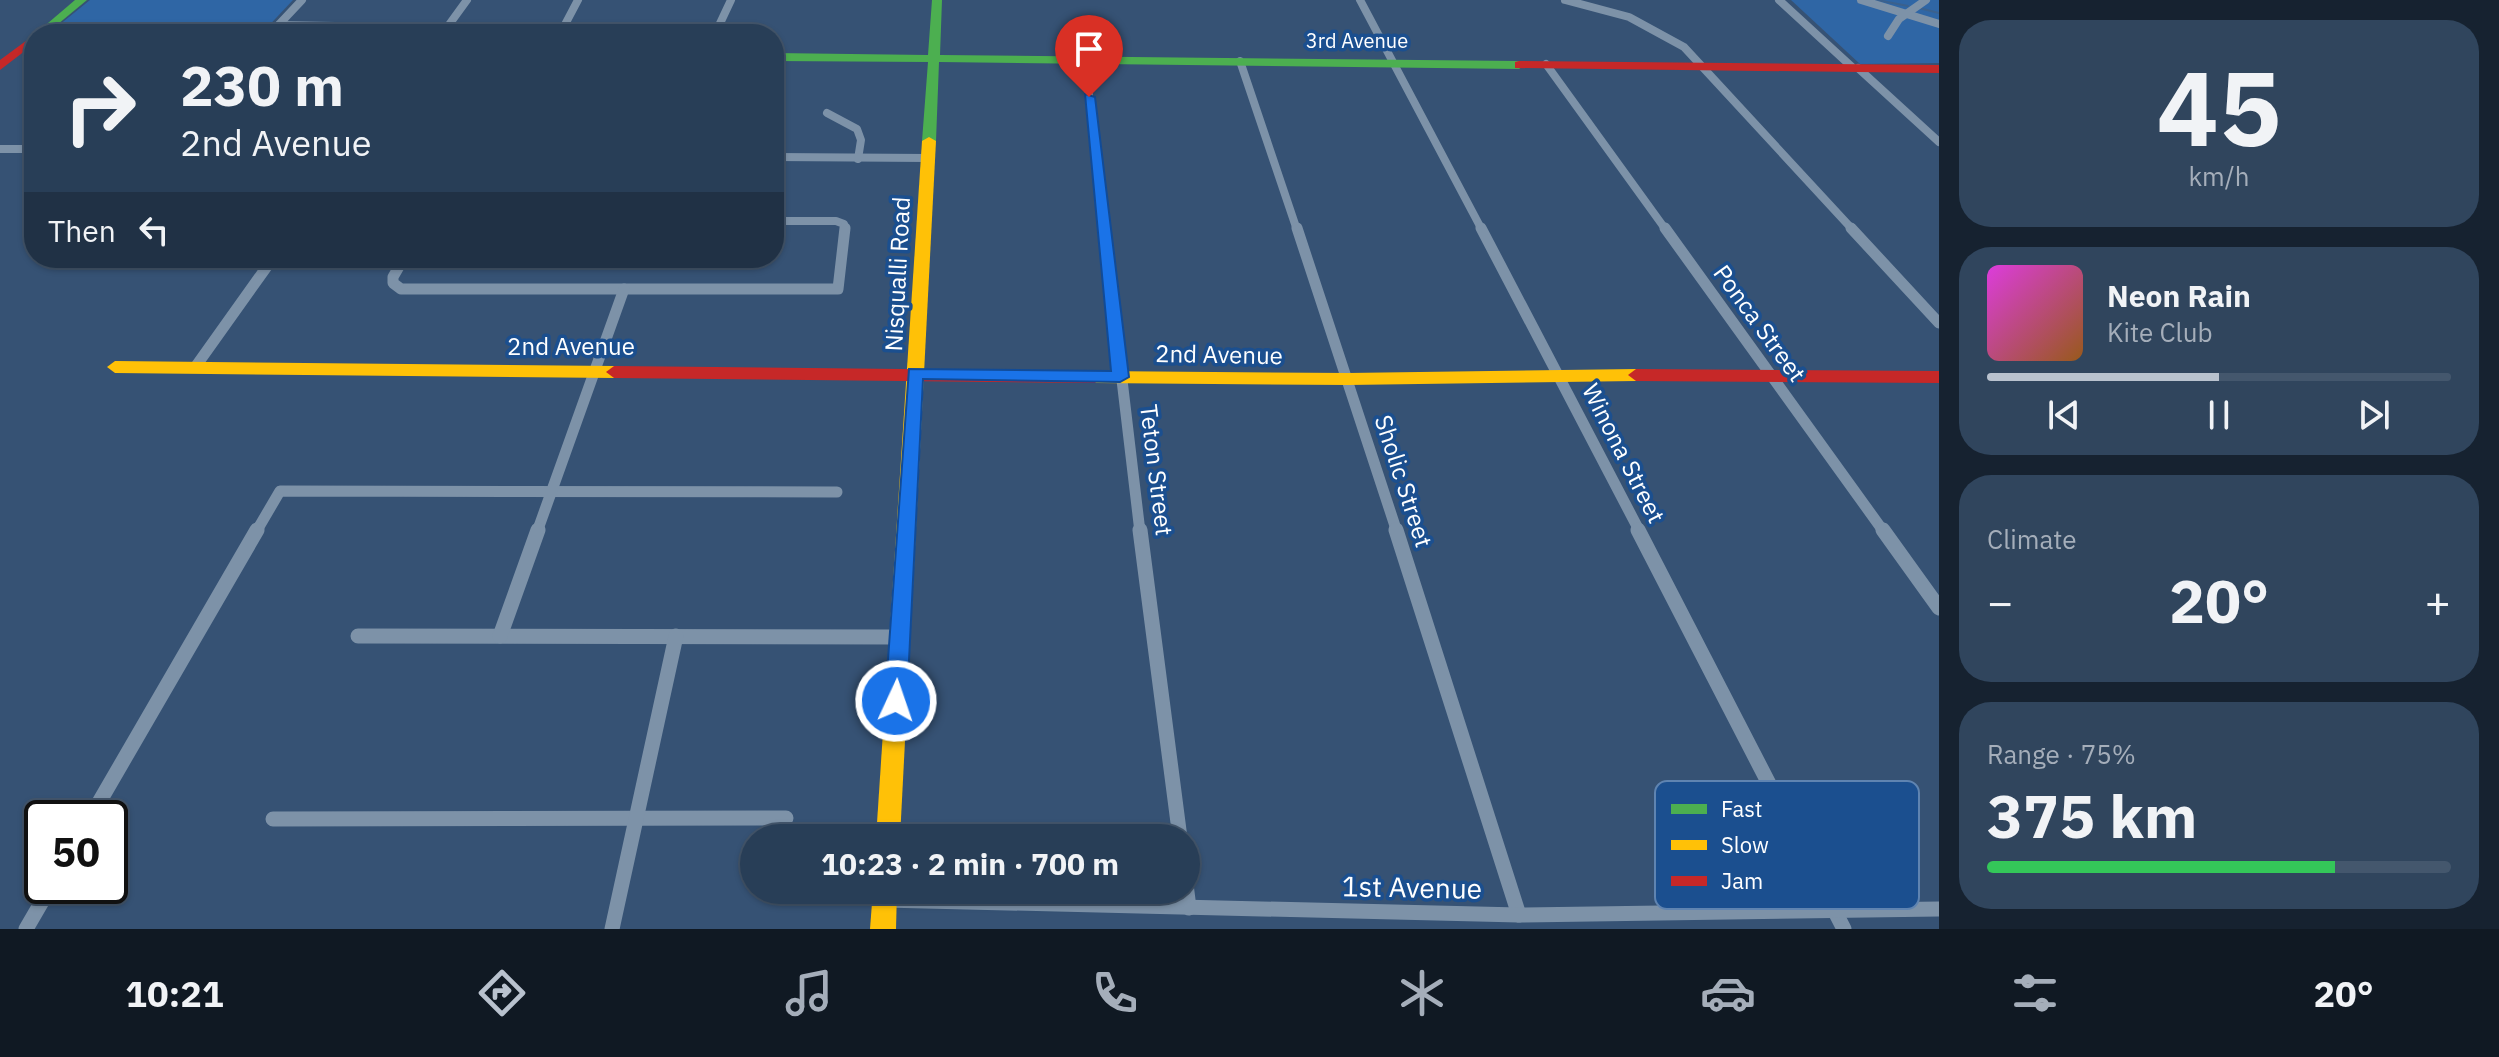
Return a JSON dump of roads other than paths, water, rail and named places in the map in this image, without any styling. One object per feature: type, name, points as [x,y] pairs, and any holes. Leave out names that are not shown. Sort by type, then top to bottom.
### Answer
[{"type":"street","points":[[52,24],[82,0]]},
{"type":"street","points":[[280,24],[302,0]]},
{"type":"street","points":[[450,24],[467,0]]},
{"type":"street","points":[[565,24],[578,0]]},
{"type":"street","points":[[720,24],[731,0]]},
{"type":"street","name":"Nisqualli Road","points":[[889,824],[937,0]]},
{"type":"street","name":"Winona Street","points":[[1360,0],[1558,374],[1767,781]]},
{"type":"street","points":[[1565,0],[1652,27],[1684,47],[1939,323]]},
{"type":"street","points":[[1779,0],[1939,142]]},
{"type":"street","points":[[1861,0],[1939,24]]},
{"type":"street","points":[[1888,36],[1899,19],[1926,0]]},
{"type":"street","points":[[4,59],[24,45]]},
{"type":"street","points":[[4,59],[24,57]]},
{"type":"street","name":"3rd Avenue","points":[[784,57],[1939,69]]},
{"type":"street","name":"Teton Street","points":[[1085,60],[1120,377],[1178,824]]},
{"type":"street","name":"Sholic Street","points":[[1240,61],[1348,379],[1519,915]]},
{"type":"street","name":"Ponca Street","points":[[1546,64],[1939,608]]},
{"type":"street","points":[[827,113],[857,129],[861,140],[858,159]]},
{"type":"street","points":[[0,149],[24,149]]},
{"type":"street","points":[[784,157],[928,158]]},
{"type":"street","points":[[398,268],[393,283],[401,289],[838,289],[846,232],[844,224],[836,221],[784,221]]},
{"type":"street","points":[[196,366],[266,268]]},
{"type":"street","points":[[500,636],[624,289]]},
{"type":"street","name":"2nd Avenue","points":[[115,367],[1348,379],[1558,374],[1939,377]]},
{"type":"street","points":[[100,800],[280,491],[837,492]]},
{"type":"street","points":[[358,636],[900,637]]},
{"type":"street","points":[[612,929],[676,636]]},
{"type":"street","points":[[273,819],[786,818]]},
{"type":"street","points":[[26,929],[41,904]]},
{"type":"street","points":[[883,929],[884,904]]},
{"type":"street","name":"1st Avenue","points":[[1095,904],[1519,915],[1939,909]]},
{"type":"street","points":[[1188,904],[1189,908]]},
{"type":"street","name":"Winona Street","points":[[1834,911],[1844,929]]},
{"type":"waterway","points":[[1877,0],[1908,6]]},
{"type":"waterway","points":[[1919,8],[1939,13]]}]
